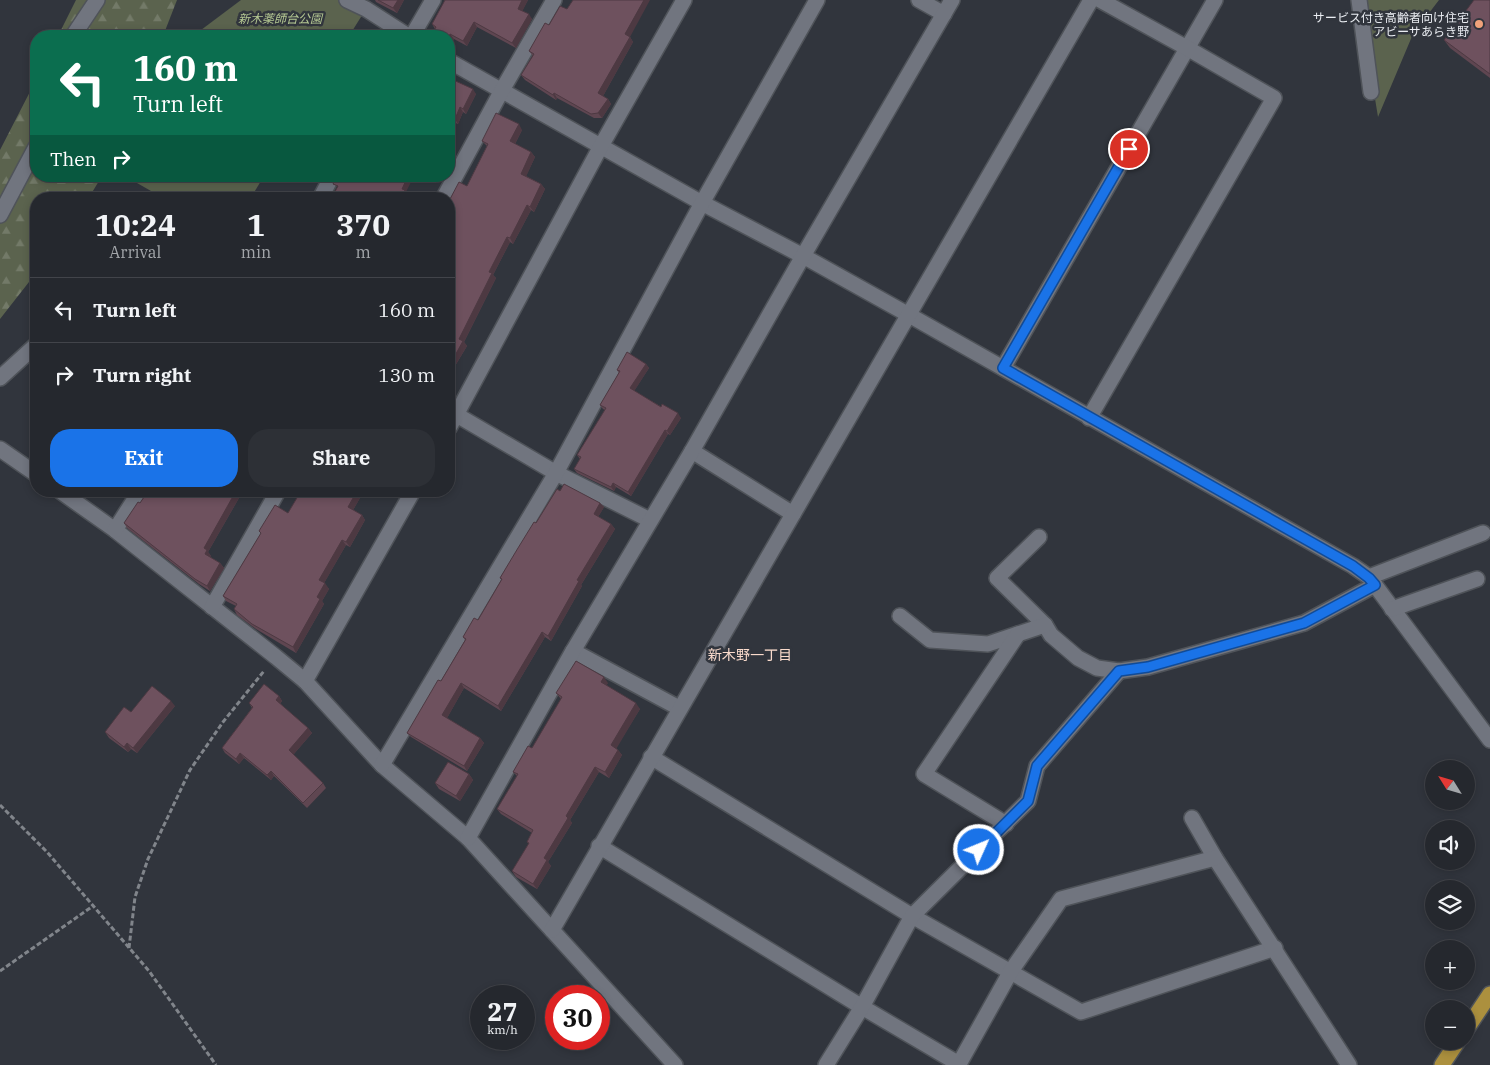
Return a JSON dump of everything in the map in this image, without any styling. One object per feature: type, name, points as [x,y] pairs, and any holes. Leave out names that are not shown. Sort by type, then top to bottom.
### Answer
[{"type":"highway","points":[[1475,1016],[1490,994]]},
{"type":"highway","points":[[1442,1065],[1452,1050]]},
{"type":"street","points":[[77,30],[97,0]]},
{"type":"street","points":[[347,0],[366,9],[399,30]]},
{"type":"street","points":[[416,30],[433,0]]},
{"type":"street","points":[[455,177],[554,0]]},
{"type":"street","points":[[455,409],[684,0]]},
{"type":"street","points":[[382,765],[556,473],[702,203],[817,0]]},
{"type":"street","points":[[919,0],[944,14]]},
{"type":"street","points":[[468,838],[573,651],[692,451],[952,0]]},
{"type":"street","points":[[552,930],[651,756],[1091,0]]},
{"type":"street","points":[[1090,418],[1274,98],[1100,0]]},
{"type":"street","points":[[1003,368],[1215,0]]},
{"type":"street","points":[[1359,0],[1372,92]]},
{"type":"street","points":[[455,65],[702,203],[909,315],[1353,566],[1372,581],[1490,740]]},
{"type":"street","points":[[0,215],[30,159]]},
{"type":"street","points":[[0,378],[30,350]]},
{"type":"street","points":[[455,414],[556,473],[650,520]]},
{"type":"street","points":[[0,448],[30,470]]},
{"type":"street","points":[[692,451],[793,514]]},
{"type":"street","points":[[68,497],[115,530],[276,656],[304,681],[382,765],[468,838],[674,1065]]},
{"type":"street","points":[[115,530],[136,497]]},
{"type":"street","points":[[212,606],[275,497]]},
{"type":"street","points":[[304,681],[410,497]]},
{"type":"street","points":[[1039,537],[997,578],[1046,624],[1051,636],[1078,658],[1097,668],[1119,671],[1148,667],[1304,623],[1372,581],[1483,533]]},
{"type":"street","points":[[1392,609],[1477,579]]},
{"type":"street","points":[[900,616],[930,640],[988,644],[1046,624]]},
{"type":"street","points":[[1006,824],[924,774],[1018,634]]},
{"type":"street","points":[[573,651],[679,708]]},
{"type":"street","points":[[826,1065],[862,1007],[912,916],[1028,801],[1037,766],[1119,671]]},
{"type":"street","points":[[651,756],[912,916],[1082,1012],[1275,948]]},
{"type":"street","points":[[1192,818],[1215,858],[1349,1065]]},
{"type":"street","points":[[599,846],[959,1064],[1011,971],[1061,899],[1215,858]]},
{"type":"path","points":[[129,948],[135,897],[148,859],[190,770],[223,722],[276,656]]},
{"type":"path","points":[[0,805],[47,852],[149,971],[216,1065]]},
{"type":"path","points":[[0,971],[93,906]]},
{"type":"green space","points":[[76,0],[177,0],[165,30],[61,30]]},
{"type":"green space","name":"新木薬師台公園","points":[[241,0],[347,0],[366,9],[353,30],[201,30]]},
{"type":"green space","points":[[1367,0],[1439,0],[1413,34],[1378,117],[1367,50]]},
{"type":"green space","points":[[30,92],[30,182],[98,182],[92,192],[30,192],[30,281],[0,319],[0,150]]},
{"type":"green space","points":[[135,182],[260,182],[254,192],[153,192]]},
{"type":"building","points":[[378,0],[398,0],[393,8]]},
{"type":"building","points":[[445,0],[522,0],[518,9],[529,14],[512,43],[474,22],[463,41],[455,37],[455,30],[434,30],[436,27],[432,24]]},
{"type":"building","points":[[573,0],[644,0],[625,34],[630,37],[598,93],[608,99],[598,113],[591,114],[554,93],[553,95],[521,75],[534,54],[529,51],[545,23],[549,25],[560,6],[567,9]]},
{"type":"building","name":"サービス付き高齢者向け住宅 アビーサあらき野","points":[[1474,0],[1490,0],[1490,74],[1444,40]]},
{"type":"building","points":[[455,81],[473,89],[463,109],[460,107],[455,119]]},
{"type":"building","points":[[496,113],[519,124],[510,141],[531,152],[521,174],[541,184],[530,207],[527,205],[510,238],[507,237],[489,272],[492,273],[459,339],[463,341],[455,356],[454,192],[459,182],[467,186],[488,144],[482,141]]},
{"type":"building","points":[[334,182],[405,182],[402,189],[405,190],[404,192],[335,192],[338,186],[333,184]]},
{"type":"building","points":[[627,352],[646,364],[630,388],[661,407],[662,404],[678,413],[667,431],[665,430],[628,492],[613,483],[611,487],[574,469],[581,457],[577,455],[606,408],[600,405],[620,371],[617,370]]},
{"type":"building","points":[[564,484],[600,503],[594,514],[611,524],[577,580],[579,581],[548,636],[542,632],[498,706],[461,683],[442,715],[480,738],[464,766],[407,733],[438,680],[441,681],[466,639],[463,637],[474,618],[478,620],[502,579],[500,578],[534,522],[536,523],[557,489],[560,491]]},
{"type":"building","points":[[144,497],[233,497],[204,548],[207,550],[205,554],[220,563],[207,586],[195,579],[124,523],[138,502],[140,503]]},
{"type":"building","points":[[297,497],[354,497],[348,507],[362,515],[346,542],[342,540],[319,580],[325,583],[317,597],[320,599],[293,647],[252,624],[234,609],[237,604],[223,596],[261,533],[259,531],[275,505],[288,513]]},
{"type":"building","points":[[576,661],[604,677],[601,682],[636,703],[611,745],[618,750],[605,772],[595,767],[566,816],[568,818],[544,858],[547,860],[533,884],[512,871],[529,843],[527,842],[533,830],[497,809],[518,774],[513,772],[528,746],[532,748],[562,697],[556,693]]},
{"type":"building","points":[[264,684],[279,696],[276,700],[308,728],[289,750],[323,783],[303,803],[271,771],[267,775],[240,753],[236,759],[222,748],[253,707],[249,703]]},
{"type":"building","points":[[152,686],[171,701],[133,748],[127,743],[124,747],[105,732],[124,707],[131,712]]},
{"type":"building","points":[[448,762],[469,774],[456,796],[435,783]]},
{"type":"place","name":"サービス付き高齢者向け住宅 アビーサあらき野","points":[[1479,24]]},
{"type":"district","name":"新木野一丁目","points":[[750,655]]},
{"type":"route","points":[[979,850],[1028,801],[1037,766],[1119,671],[1148,667],[1304,623],[1375,585],[1353,566],[1003,368],[1129,149]]}]
